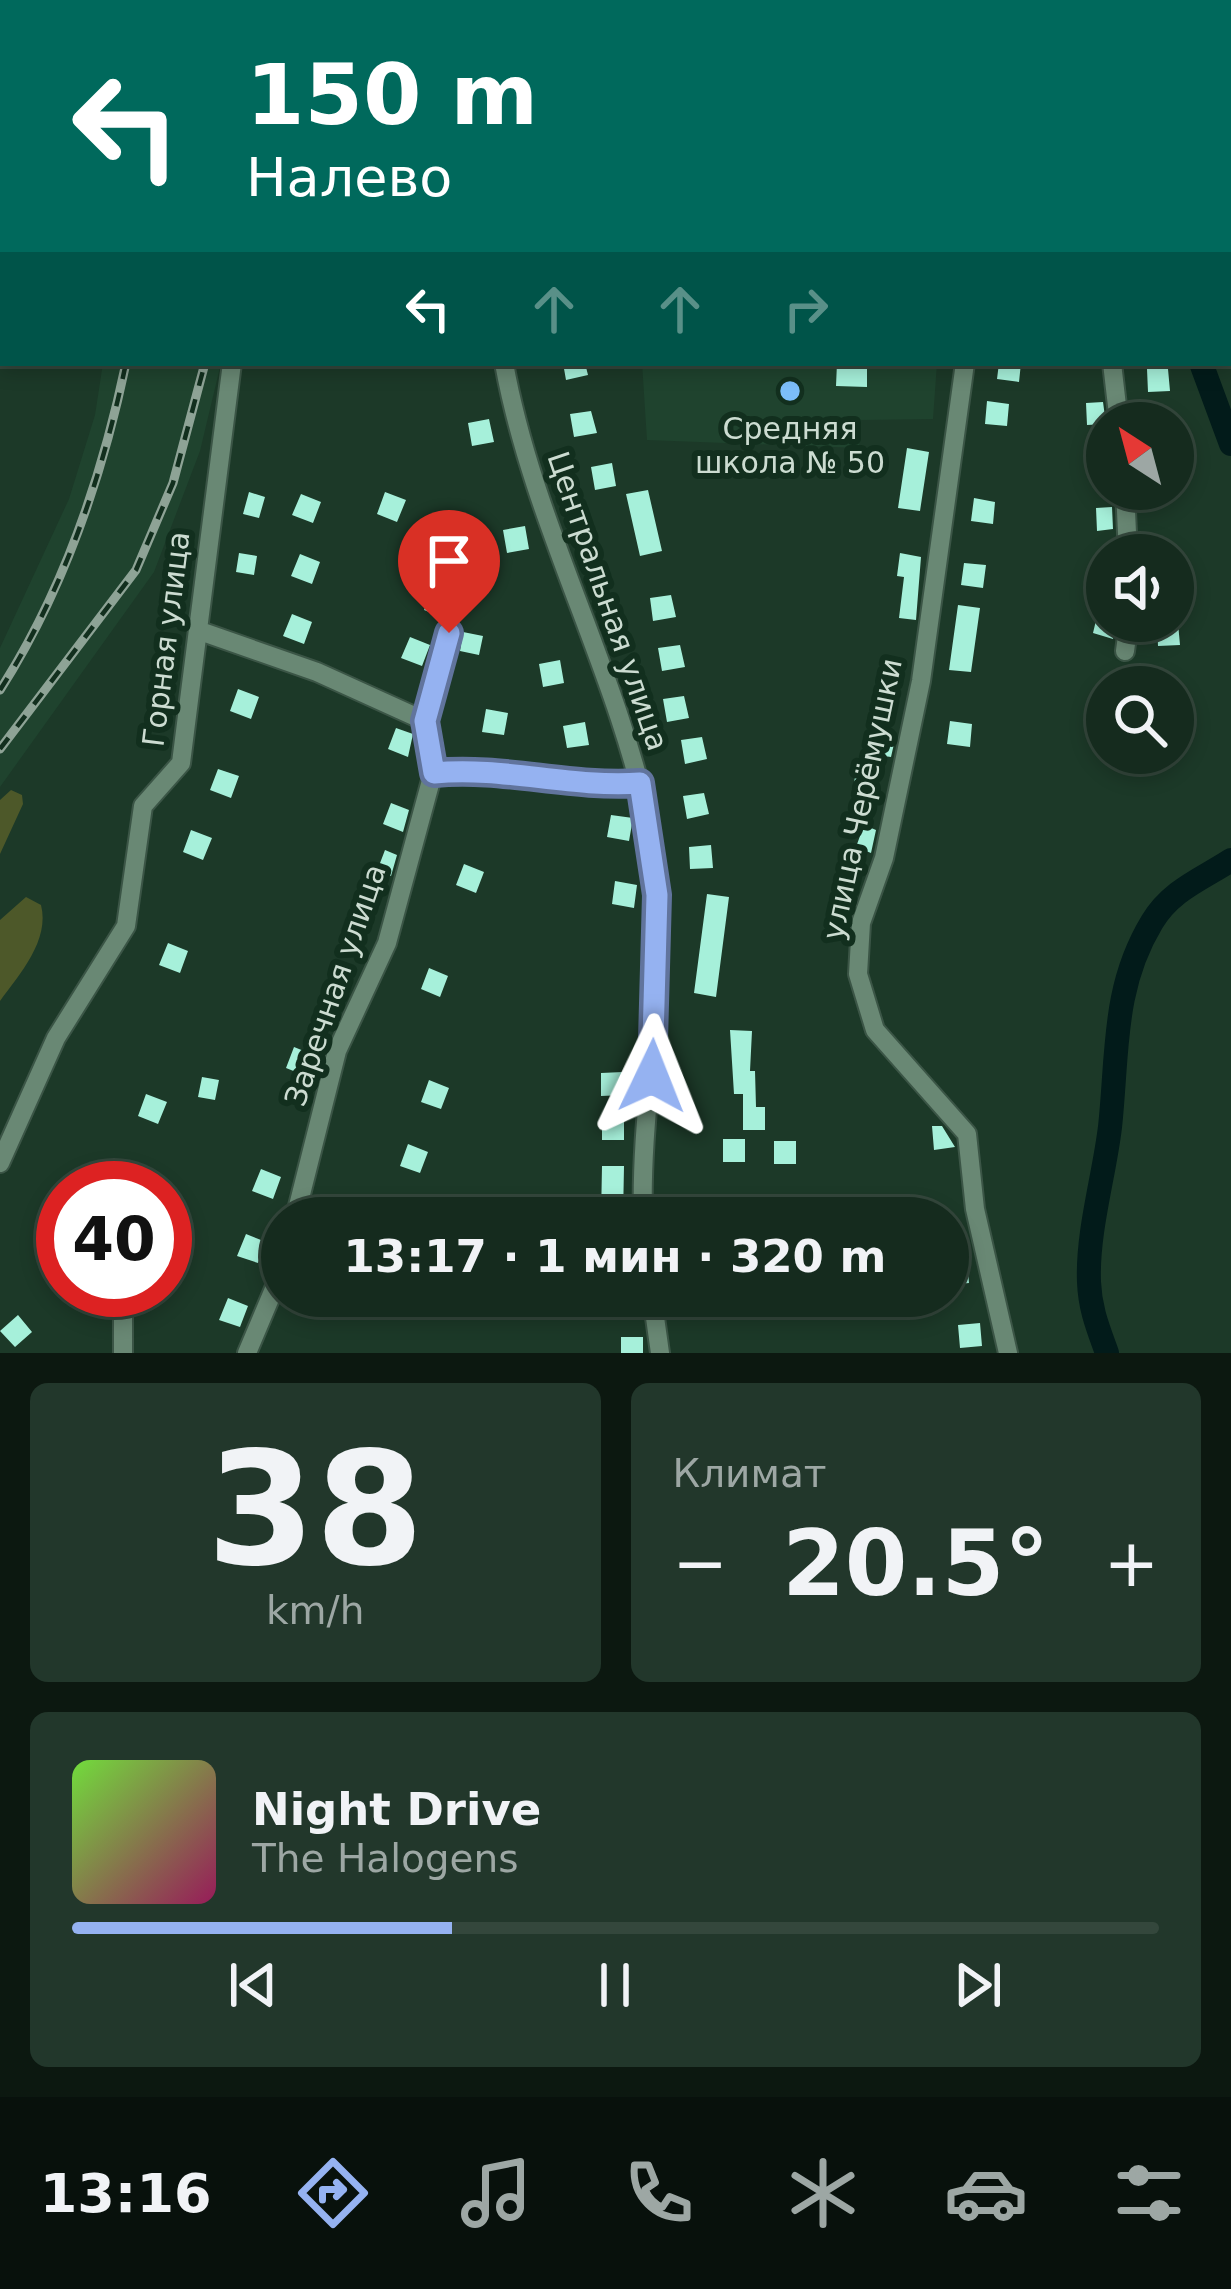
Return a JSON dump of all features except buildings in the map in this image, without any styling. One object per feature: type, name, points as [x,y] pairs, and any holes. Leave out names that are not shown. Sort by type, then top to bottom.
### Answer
[{"type":"street","name":"Горная улица","points":[[0,1163],[67,1016],[126,926],[143,806],[182,763],[232,366]]},
{"type":"street","name":"Центральная улица","points":[[504,366],[526,454],[594,636],[640,783],[657,895],[645,1197]]},
{"type":"street","name":"улица Черёмушки","points":[[965,366],[921,681],[884,858],[861,923],[858,974],[875,1030],[967,1134],[975,1209],[1008,1353]]},
{"type":"street","points":[[1112,366],[1117,402]]},
{"type":"street","points":[[200,631],[317,672],[425,721]]},
{"type":"street","name":"Заречная улица","points":[[300,1197],[333,1066],[387,943],[434,773],[425,721],[449,633]]},
{"type":"street","points":[[1125,651],[1126,642]]},
{"type":"street","points":[[434,773],[470,771],[594,786],[640,783]]},
{"type":"street","points":[[123,1317],[123,1353]]},
{"type":"street","points":[[247,1353],[262,1317]]},
{"type":"street","points":[[655,1317],[660,1353]]},
{"type":"shaded area","points":[[103,366],[220,366],[200,451],[154,572],[0,787],[0,648],[69,499],[95,415]]},
{"type":"shaded area","name":"Средняя школа № 50","points":[[642,366],[937,366],[933,419],[861,420],[859,448],[647,440]]},
{"type":"shaded area","points":[[11,790],[22,795],[23,804],[0,854],[0,800]]},
{"type":"shaded area","points":[[26,897],[41,905],[41,931],[31,956],[0,1001],[0,920]]},
{"type":"waterway","points":[[1202,366],[1231,444]]},
{"type":"waterway","points":[[1107,1353],[1091,1301],[1089,1263],[1110,1127],[1123,996],[1139,947],[1160,911],[1188,886],[1231,860]]},
{"type":"railway","points":[[0,690],[43,613],[78,532],[125,366]]},
{"type":"railway","points":[[0,749],[136,570],[173,483],[204,366]]},
{"type":"place","name":"Средняя школа № 50","points":[[790,391]]},
{"type":"route","points":[[449,633],[425,721],[434,773],[470,771],[594,786],[640,783],[657,895],[652,1076]]}]
